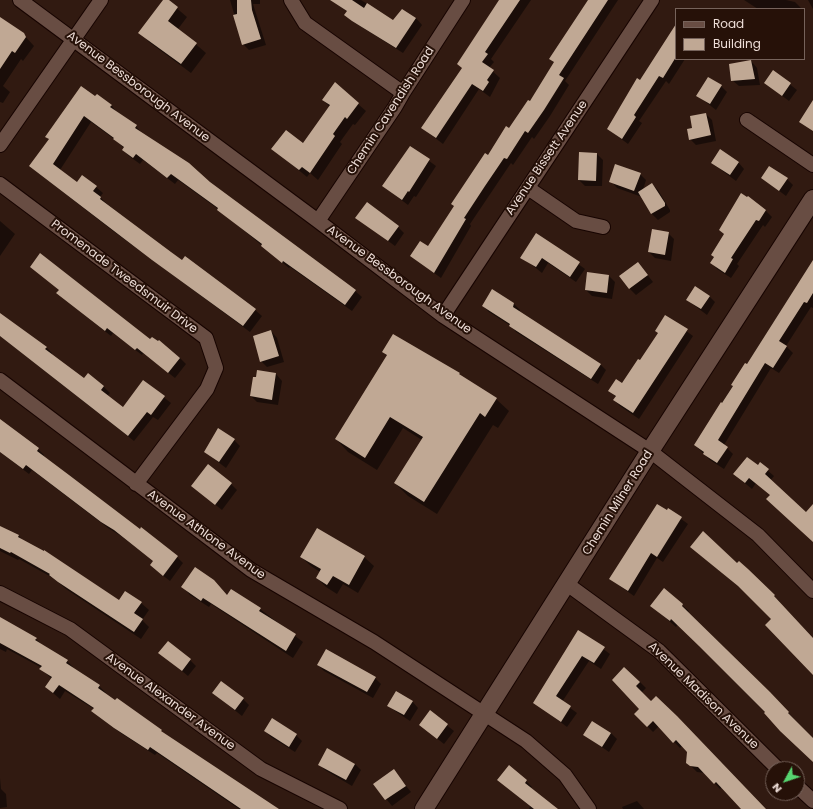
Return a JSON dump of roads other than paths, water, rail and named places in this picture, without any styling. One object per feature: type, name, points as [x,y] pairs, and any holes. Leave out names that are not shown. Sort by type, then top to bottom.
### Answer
[{"type":"street","name":"Avenue Bessborough Avenue","points":[[20,0],[318,221],[443,316],[650,451],[758,535],[813,591]]},
{"type":"street","points":[[0,145],[101,0]]},
{"type":"street","points":[[292,0],[305,23],[402,93]]},
{"type":"street","name":"Chemin Cavendish Road","points":[[318,221],[395,107],[402,93],[463,0]]},
{"type":"street","name":"Avenue Bissett Avenue","points":[[443,316],[652,0]]},
{"type":"street","points":[[747,120],[813,165]]},
{"type":"street","name":"Promenade Tweedsmuir Drive","points":[[0,184],[206,338],[216,368],[207,389],[136,484]]},
{"type":"street","points":[[528,188],[576,221],[603,227]]},
{"type":"street","name":"Chemin Milner Road","points":[[424,809],[650,451],[813,199]]},
{"type":"street","name":"Avenue Athlone Avenue","points":[[0,380],[251,570],[374,642],[526,741],[550,760],[569,780],[589,809]]},
{"type":"street","name":"Avenue Madison Avenue","points":[[567,584],[659,650],[770,761]]},
{"type":"street","name":"Avenue Alexander Avenue","points":[[0,593],[70,629],[261,769],[340,809]]},
{"type":"street","points":[[805,794],[813,801]]}]
